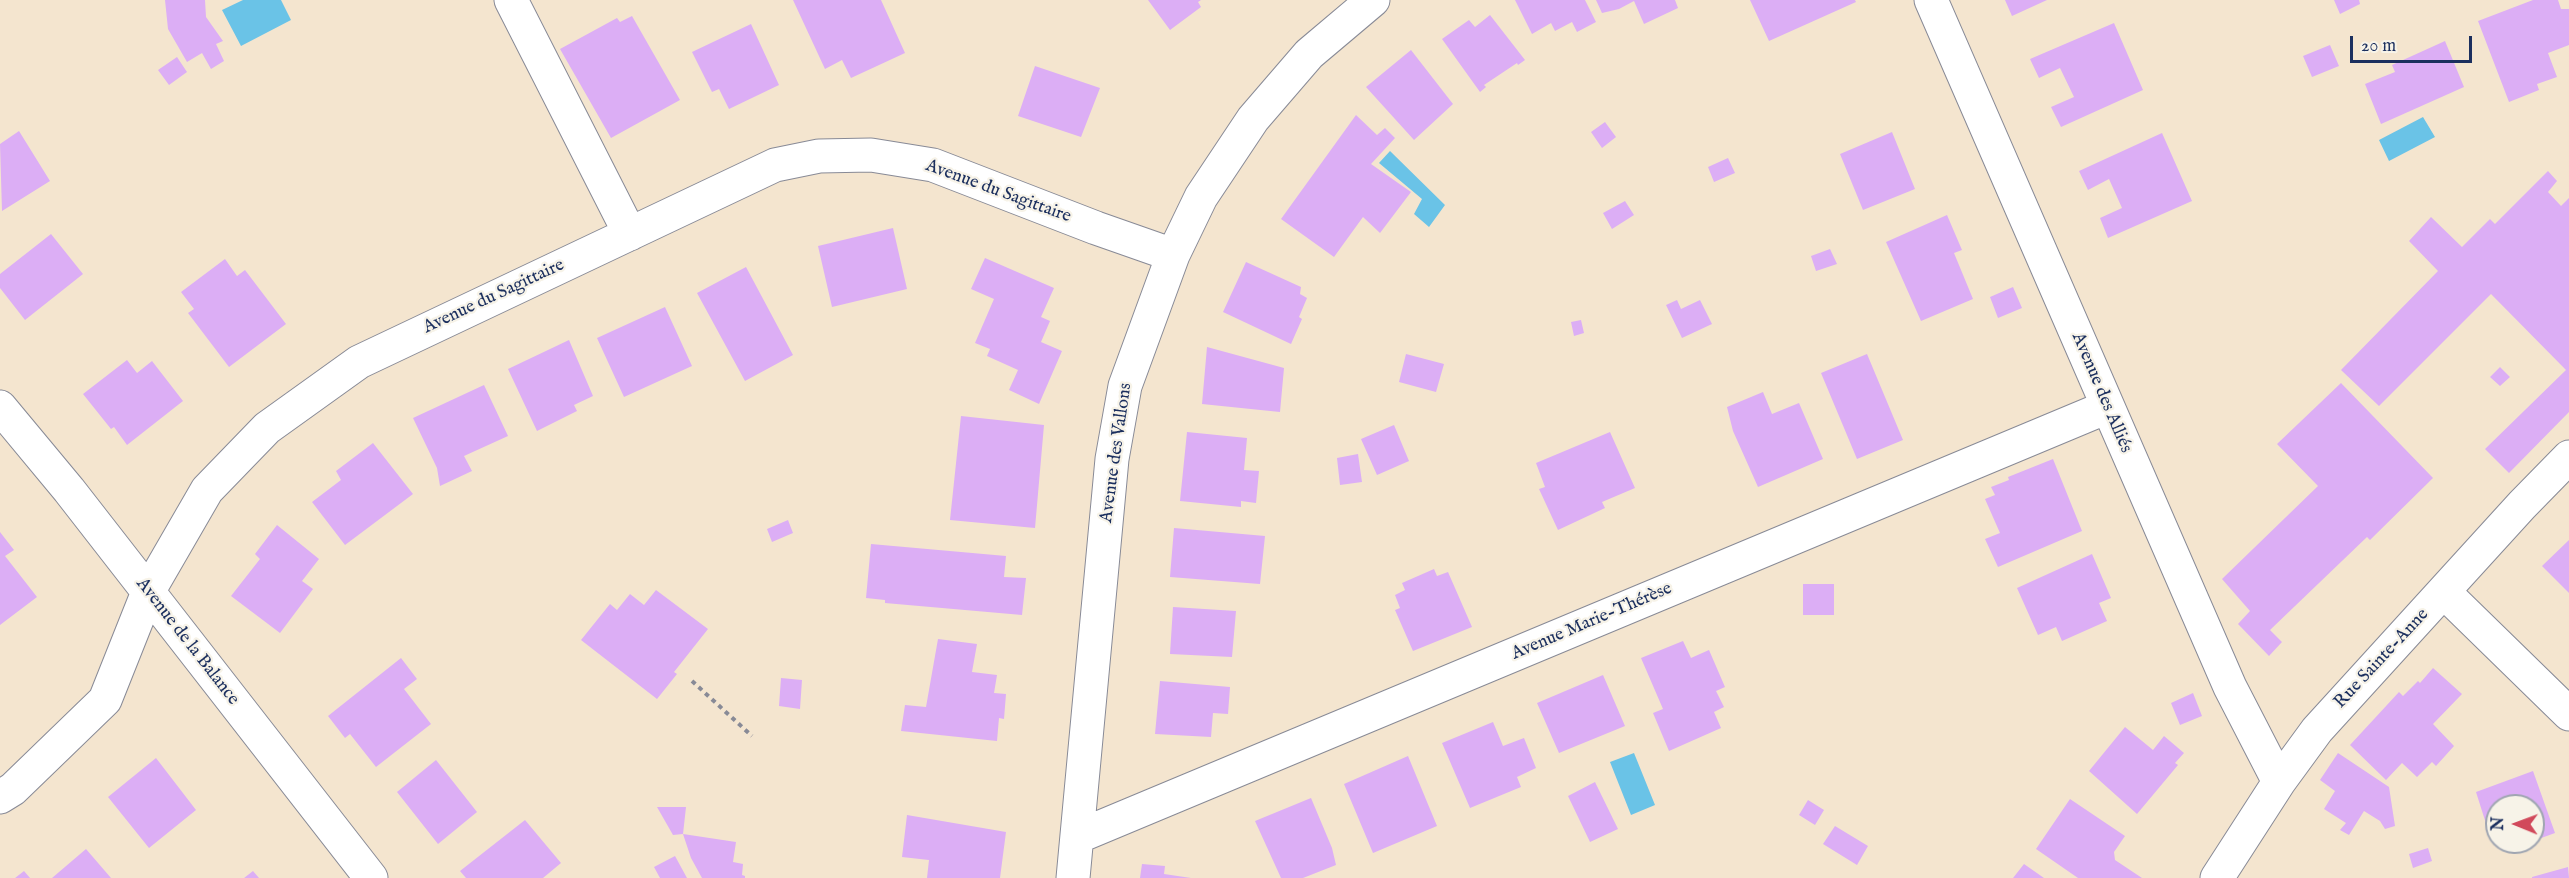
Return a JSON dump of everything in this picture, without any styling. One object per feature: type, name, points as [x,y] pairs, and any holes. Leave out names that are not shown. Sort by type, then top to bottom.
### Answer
[{"type":"street","points":[[511,0],[630,234]]},
{"type":"street","name":"Avenue des Vallons","points":[[1073,878],[1112,459],[1123,396],[1148,319],[1173,255],[1201,197],[1253,119],[1309,54],[1373,0]]},
{"type":"street","name":"Avenue des Alliés","points":[[1931,0],[2230,687],[2279,782]]},
{"type":"street","name":"Avenue du Sagittaire","points":[[0,796],[13,789],[105,700],[148,592],[207,490],[275,422],[359,362],[775,165],[819,156],[871,154],[933,165],[1173,255]]},
{"type":"street","name":"Avenue de la Balance","points":[[0,407],[69,490],[371,878]]},
{"type":"street","name":"Avenue Marie-Thérèse","points":[[1077,837],[2108,407]]},
{"type":"street","name":"Rue Sainte-Anne","points":[[2217,878],[2279,782],[2317,730],[2391,646],[2569,457]]},
{"type":"street","points":[[2444,592],[2569,714]]},
{"type":"path","points":[[692,681],[752,735]]},
{"type":"water","points":[[243,0],[281,0],[291,20],[241,46],[222,10]]},
{"type":"water","points":[[2423,117],[2435,137],[2389,161],[2379,140]]},
{"type":"water","points":[[1390,151],[1445,205],[1429,227],[1414,214],[1422,199],[1379,163]]},
{"type":"water","points":[[1634,753],[1655,805],[1631,815],[1610,762]]},
{"type":"building","points":[[165,0],[205,0],[206,17],[223,41],[216,44],[224,61],[211,69],[202,53],[187,62],[168,29]]},
{"type":"building","points":[[793,0],[881,0],[905,53],[851,78],[842,60],[825,69]]},
{"type":"building","points":[[1148,0],[1201,0],[1198,2],[1201,7],[1170,30]]},
{"type":"building","points":[[1515,0],[1585,0],[1596,22],[1577,32],[1572,22],[1555,31],[1551,23],[1532,34]]},
{"type":"building","points":[[1596,0],[1675,0],[1678,8],[1644,24],[1634,1],[1619,9],[1602,13]]},
{"type":"building","points":[[1750,0],[1855,0],[1856,2],[1769,41]]},
{"type":"building","points":[[2005,0],[2047,0],[2012,16]]},
{"type":"building","points":[[2334,0],[2359,0],[2360,4],[2340,14]]},
{"type":"building","points":[[2533,0],[2558,0],[2561,9],[2569,9],[2569,45],[2548,53],[2557,77],[2537,84],[2539,90],[2509,102],[2478,21]]},
{"type":"building","points":[[1490,15],[1525,60],[1484,85],[1486,87],[1480,92],[1442,39],[1469,20],[1475,27]]},
{"type":"building","points":[[632,16],[680,100],[611,138],[560,49],[617,18],[620,22]]},
{"type":"building","points":[[2114,23],[2143,90],[2061,127],[2051,107],[2074,97],[2060,68],[2039,78],[2030,59]]},
{"type":"building","points":[[751,24],[779,85],[729,109],[719,89],[712,92],[692,52]]},
{"type":"building","points":[[2445,41],[2464,87],[2381,124],[2365,84],[2395,72],[2392,65]]},
{"type":"building","points":[[2330,45],[2339,66],[2312,77],[2303,56]]},
{"type":"building","points":[[1411,50],[1453,104],[1414,140],[1366,87]]},
{"type":"building","points":[[177,57],[187,72],[169,85],[158,70]]},
{"type":"building","points":[[1035,66],[1100,88],[1081,137],[1018,116]]},
{"type":"building","points":[[1356,115],[1377,135],[1385,128],[1395,138],[1371,164],[1411,192],[1380,233],[1363,217],[1334,257],[1281,219]]},
{"type":"building","points":[[1605,122],[1616,137],[1602,148],[1591,132]]},
{"type":"building","points":[[19,131],[50,181],[2,211],[0,144]]},
{"type":"building","points":[[1892,132],[1915,189],[1863,210],[1840,154]]},
{"type":"building","points":[[2162,133],[2192,201],[2108,238],[2100,218],[2122,208],[2109,179],[2088,190],[2079,171]]},
{"type":"building","points":[[1728,158],[1735,173],[1714,182],[1708,167]]},
{"type":"building","points":[[2548,171],[2557,181],[2548,192],[2561,206],[2569,198],[2569,412],[2509,473],[2485,449],[2566,370],[2491,294],[2379,406],[2341,370],[2438,271],[2409,241],[2431,217],[2462,247],[2490,219],[2495,224]]},
{"type":"building","points":[[1625,201],[1634,215],[1612,229],[1603,213]]},
{"type":"building","points":[[1947,215],[1962,250],[1954,253],[1973,299],[1921,321],[1886,242]]},
{"type":"building","points":[[893,228],[907,289],[832,307],[818,246]]},
{"type":"building","points":[[51,234],[83,274],[25,320],[0,288],[0,274]]},
{"type":"building","points":[[1830,249],[1837,264],[1816,271],[1811,256]]},
{"type":"building","points":[[985,258],[1054,288],[1041,317],[1050,321],[1041,342],[1062,351],[1039,404],[1009,390],[1018,370],[987,356],[990,349],[975,343],[994,299],[971,289]]},
{"type":"building","points":[[225,259],[237,276],[245,270],[286,324],[229,367],[188,313],[194,309],[181,292]]},
{"type":"building","points":[[1246,262],[1301,287],[1300,294],[1307,298],[1299,317],[1302,319],[1291,344],[1223,312]]},
{"type":"building","points":[[746,267],[793,355],[745,381],[697,293]]},
{"type":"building","points":[[2013,287],[2022,308],[1998,318],[1990,297]]},
{"type":"building","points":[[1677,300],[1681,309],[1700,300],[1712,324],[1682,338],[1666,305]]},
{"type":"building","points":[[665,307],[692,366],[624,397],[597,338]]},
{"type":"building","points":[[1581,320],[1584,333],[1574,336],[1571,322]]},
{"type":"building","points":[[569,340],[593,396],[574,405],[577,411],[537,431],[508,369]]},
{"type":"building","points":[[1207,347],[1284,368],[1280,412],[1202,404]]},
{"type":"building","points":[[1406,354],[1444,364],[1436,392],[1399,382]]},
{"type":"building","points":[[1867,354],[1903,440],[1857,459],[1821,373]]},
{"type":"building","points":[[127,360],[137,373],[152,361],[183,401],[127,445],[114,427],[111,429],[83,394]]},
{"type":"building","points":[[2500,367],[2510,377],[2500,386],[2490,377]]},
{"type":"building","points":[[2341,383],[2433,478],[2370,540],[2367,537],[2270,630],[2282,642],[2269,656],[2238,624],[2250,611],[2222,579],[2318,486],[2277,444]]},
{"type":"building","points":[[484,385],[508,436],[464,456],[472,471],[440,486],[437,468],[413,418]]},
{"type":"building","points":[[1763,392],[1772,414],[1799,403],[1823,459],[1758,487],[1733,431],[1727,407]]},
{"type":"building","points":[[961,416],[1044,425],[1035,528],[950,520]]},
{"type":"building","points":[[1394,425],[1409,461],[1377,475],[1361,439]]},
{"type":"building","points":[[1187,432],[1247,438],[1244,470],[1259,471],[1256,503],[1241,501],[1241,507],[1180,501]]},
{"type":"building","points":[[1610,432],[1635,488],[1602,502],[1605,508],[1558,530],[1539,489],[1545,487],[1536,463]]},
{"type":"building","points":[[373,443],[413,494],[345,545],[312,502],[341,480],[336,471]]},
{"type":"building","points":[[1358,454],[1362,482],[1340,485],[1337,458]]},
{"type":"building","points":[[2053,459],[2082,531],[1998,567],[1985,539],[2000,533],[1985,499],[1995,495],[1991,487],[2009,480],[2008,477]]},
{"type":"building","points":[[788,520],[793,533],[772,542],[767,529]]},
{"type":"building","points":[[277,525],[319,559],[302,581],[313,589],[280,633],[231,596],[260,559],[255,554]]},
{"type":"building","points":[[1174,528],[1265,536],[1260,584],[1170,577]]},
{"type":"building","points":[[0,532],[14,550],[5,556],[37,597],[0,625]]},
{"type":"building","points":[[2569,540],[2569,593],[2542,566]]},
{"type":"building","points":[[871,544],[1006,556],[1004,577],[1026,578],[1022,615],[885,603],[885,600],[866,598]]},
{"type":"building","points":[[2092,554],[2111,598],[2099,603],[2107,621],[2062,641],[2056,627],[2038,635],[2017,588]]},
{"type":"building","points":[[1434,569],[1437,576],[1448,572],[1472,627],[1413,651],[1395,610],[1400,608],[1395,595],[1405,590],[1402,583]]},
{"type":"building","points":[[1803,584],[1834,584],[1834,615],[1803,615]]},
{"type":"building","points":[[656,590],[708,629],[674,672],[677,674],[657,699],[581,640],[610,604],[617,610],[630,594],[644,605]]},
{"type":"building","points":[[1173,607],[1236,611],[1232,657],[1170,654]]},
{"type":"building","points":[[938,639],[977,644],[972,672],[997,675],[994,693],[1006,694],[1004,719],[999,718],[997,741],[901,731],[905,705],[926,707]]},
{"type":"building","points":[[1683,641],[1691,658],[1709,650],[1725,687],[1716,691],[1724,707],[1714,712],[1721,728],[1669,751],[1653,713],[1663,709],[1641,658]]},
{"type":"building","points":[[401,658],[417,679],[404,689],[431,724],[376,767],[350,734],[345,738],[328,716]]},
{"type":"building","points":[[2433,668],[2462,694],[2433,724],[2454,746],[2436,766],[2432,762],[2417,777],[2402,763],[2386,780],[2350,745],[2399,692],[2403,696],[2418,681],[2420,683]]},
{"type":"building","points":[[1603,675],[1625,726],[1559,753],[1537,703]]},
{"type":"building","points":[[781,678],[802,680],[800,709],[779,706]]},
{"type":"building","points":[[1160,681],[1230,687],[1228,714],[1213,713],[1211,737],[1155,734]]},
{"type":"building","points":[[2193,693],[2202,716],[2180,725],[2171,703]]},
{"type":"building","points":[[1493,722],[1503,746],[1524,738],[1536,768],[1517,777],[1521,787],[1470,808],[1442,743]]},
{"type":"building","points":[[2125,727],[2153,750],[2164,736],[2184,753],[2175,763],[2178,765],[2137,814],[2089,771]]},
{"type":"building","points":[[2338,753],[2389,787],[2395,826],[2385,829],[2380,821],[2364,811],[2349,835],[2340,830],[2346,823],[2324,809],[2335,791],[2320,780]]},
{"type":"building","points":[[1408,756],[1437,826],[1373,853],[1344,784]]},
{"type":"building","points":[[156,758],[196,810],[149,848],[108,797]]},
{"type":"building","points":[[436,760],[477,812],[438,844],[397,792]]},
{"type":"building","points":[[2533,771],[2541,794],[2485,794],[2485,820],[2476,792]]},
{"type":"building","points":[[1595,782],[1618,829],[1590,842],[1568,796]]},
{"type":"building","points":[[1311,798],[1332,848],[1336,865],[1303,878],[1281,878],[1255,821]]},
{"type":"building","points":[[2070,799],[2125,836],[2114,852],[2115,860],[2142,878],[2078,878],[2036,849]]},
{"type":"building","points":[[1808,800],[1824,810],[1815,825],[1799,815]]},
{"type":"building","points":[[2545,805],[2555,833],[2545,837]]},
{"type":"building","points":[[657,807],[686,807],[683,834],[673,835]]},
{"type":"building","points":[[907,815],[1006,832],[1000,878],[927,878],[929,860],[902,857]]},
{"type":"building","points":[[525,820],[561,863],[543,878],[466,878],[460,871]]},
{"type":"building","points":[[1835,826],[1868,846],[1857,865],[1823,844]]},
{"type":"building","points":[[683,834],[736,842],[733,862],[743,864],[742,875],[745,878],[702,878],[691,858]]},
{"type":"building","points":[[2428,848],[2432,861],[2413,868],[2409,854]]},
{"type":"building","points":[[86,849],[111,878],[52,878]]},
{"type":"building","points":[[675,856],[687,878],[660,878],[654,867]]},
{"type":"building","points":[[1142,864],[1165,866],[1164,874],[1191,878],[1140,878]]},
{"type":"building","points":[[2024,864],[2044,878],[2013,878]]},
{"type":"building","points":[[2568,867],[2569,878],[2532,878],[2532,877]]},
{"type":"building","points":[[24,871],[30,878],[15,878]]},
{"type":"building","points":[[253,871],[259,878],[244,878]]}]
